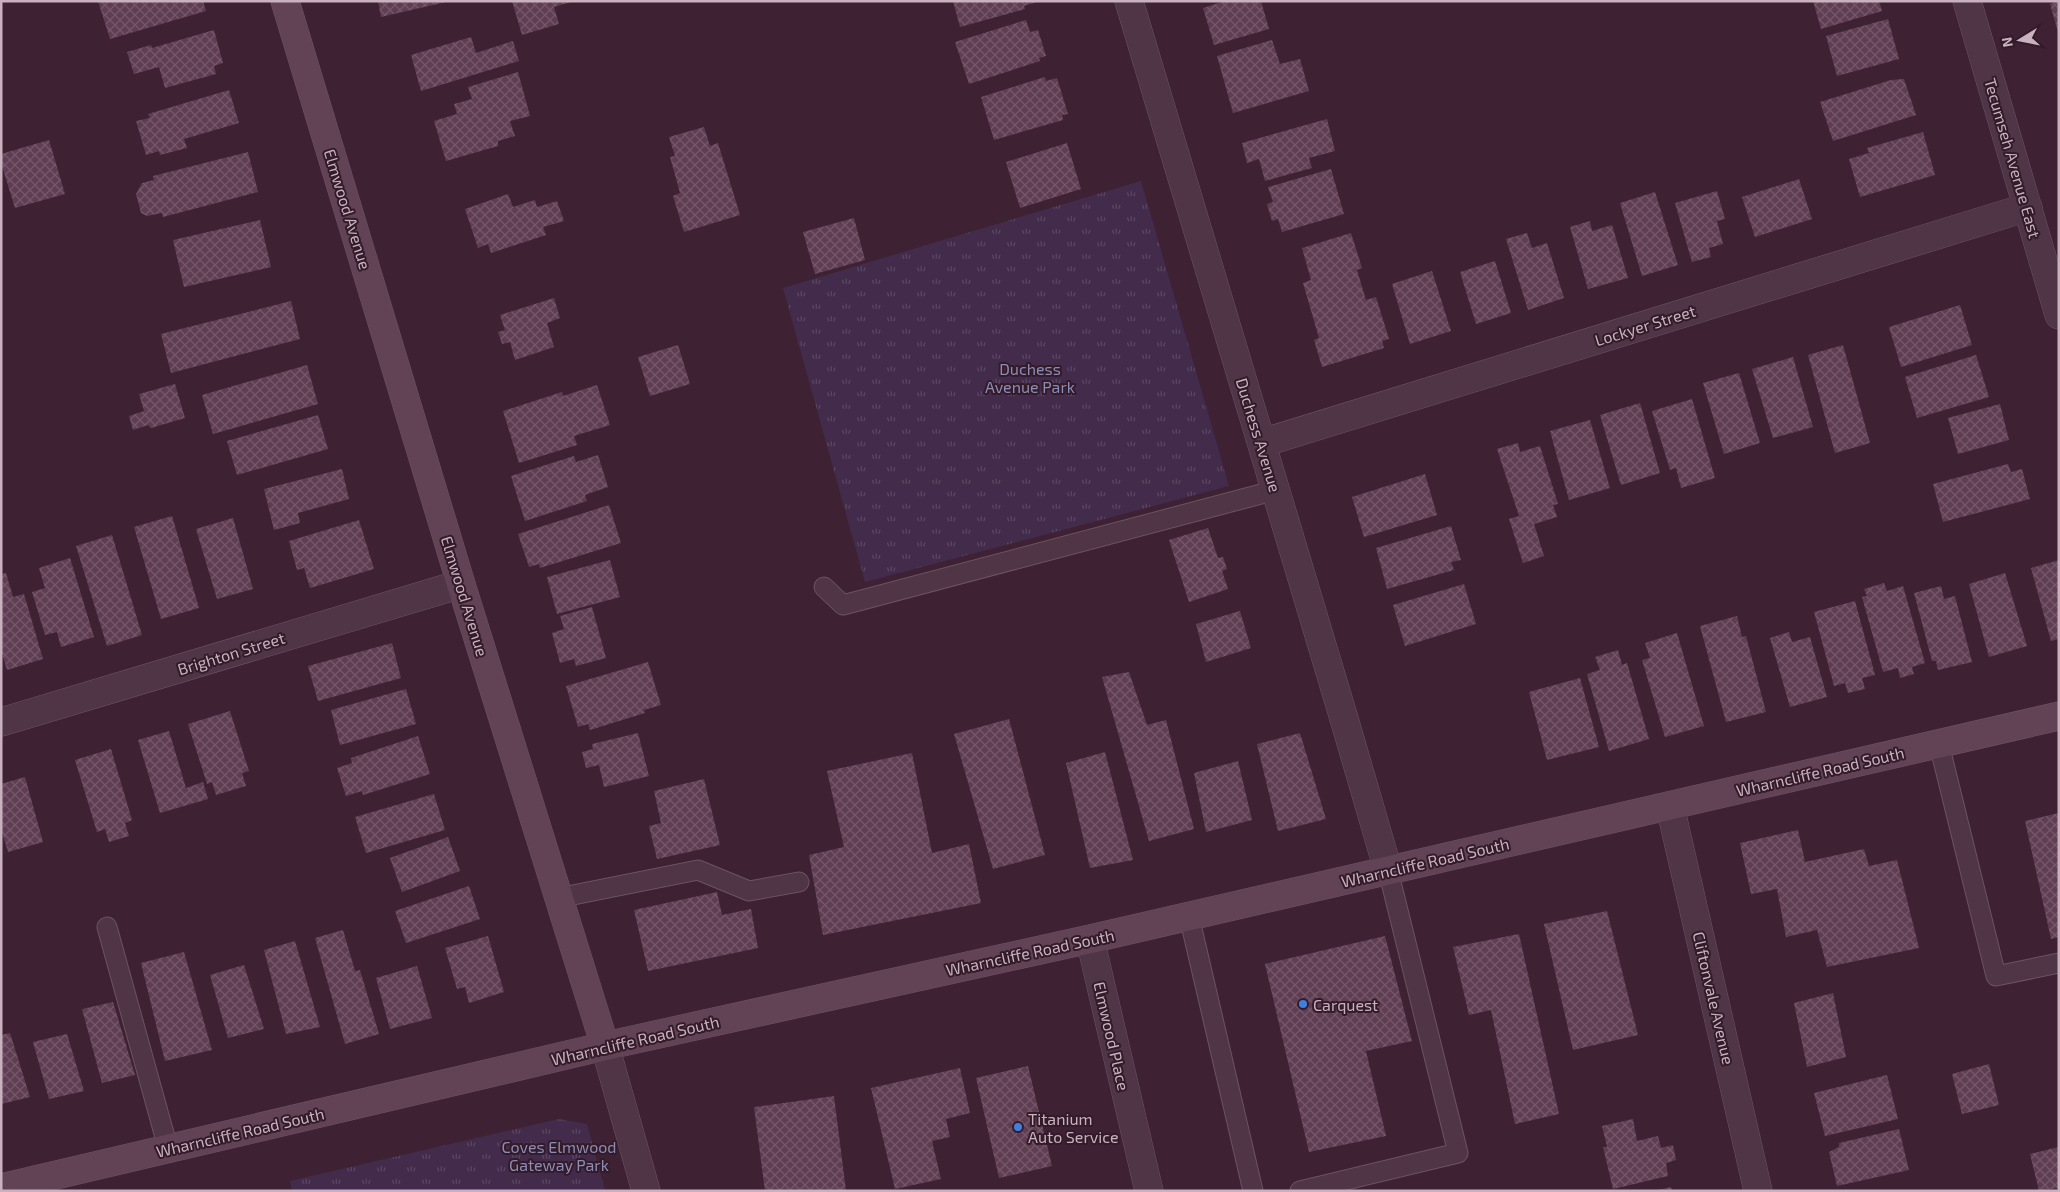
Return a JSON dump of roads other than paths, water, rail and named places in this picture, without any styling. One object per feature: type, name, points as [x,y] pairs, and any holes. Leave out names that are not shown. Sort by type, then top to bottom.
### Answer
[{"type":"main road","name":"Elmwood Avenue","points":[[285,1],[461,584],[605,1046]]},
{"type":"main road","name":"Wharncliffe Road South","points":[[1,1188],[605,1046],[1090,940],[2059,716]]},
{"type":"street","name":"Duchess Avenue","points":[[1129,1],[1388,870]]},
{"type":"street","name":"Tecumseh Avenue East","points":[[1966,1],[2059,315]]},
{"type":"street","name":"Lockyer Street","points":[[1262,443],[2028,207]]},
{"type":"street","name":"Brighton Street","points":[[1,722],[461,584]]},
{"type":"street","name":"Cliftonvale Avenue","points":[[1670,806],[1758,1191]]},
{"type":"street","name":"Elmwood Place","points":[[1090,940],[1149,1191]]},
{"type":"street","name":"Elmwood Avenue","points":[[605,1046],[646,1191]]},
{"type":"lane","points":[[824,586],[843,605],[1276,490]]},
{"type":"lane","points":[[1939,744],[1996,976],[2059,963]]},
{"type":"lane","points":[[558,898],[698,870],[749,891],[799,882]]},
{"type":"lane","points":[[1300,1191],[1458,1153],[1388,870]]},
{"type":"lane","points":[[1189,916],[1253,1191]]},
{"type":"lane","points":[[107,927],[168,1148]]},
{"type":"place","name":"Carquest","points":[[1303,1004]]},
{"type":"place","name":"Titanium Auto Service","points":[[1018,1127]]},
{"type":"park label","name":"Duchess Avenue Park","points":[[1030,377]]},
{"type":"park label","name":"Coves Elmwood Gateway Park","points":[[559,1155]]}]
